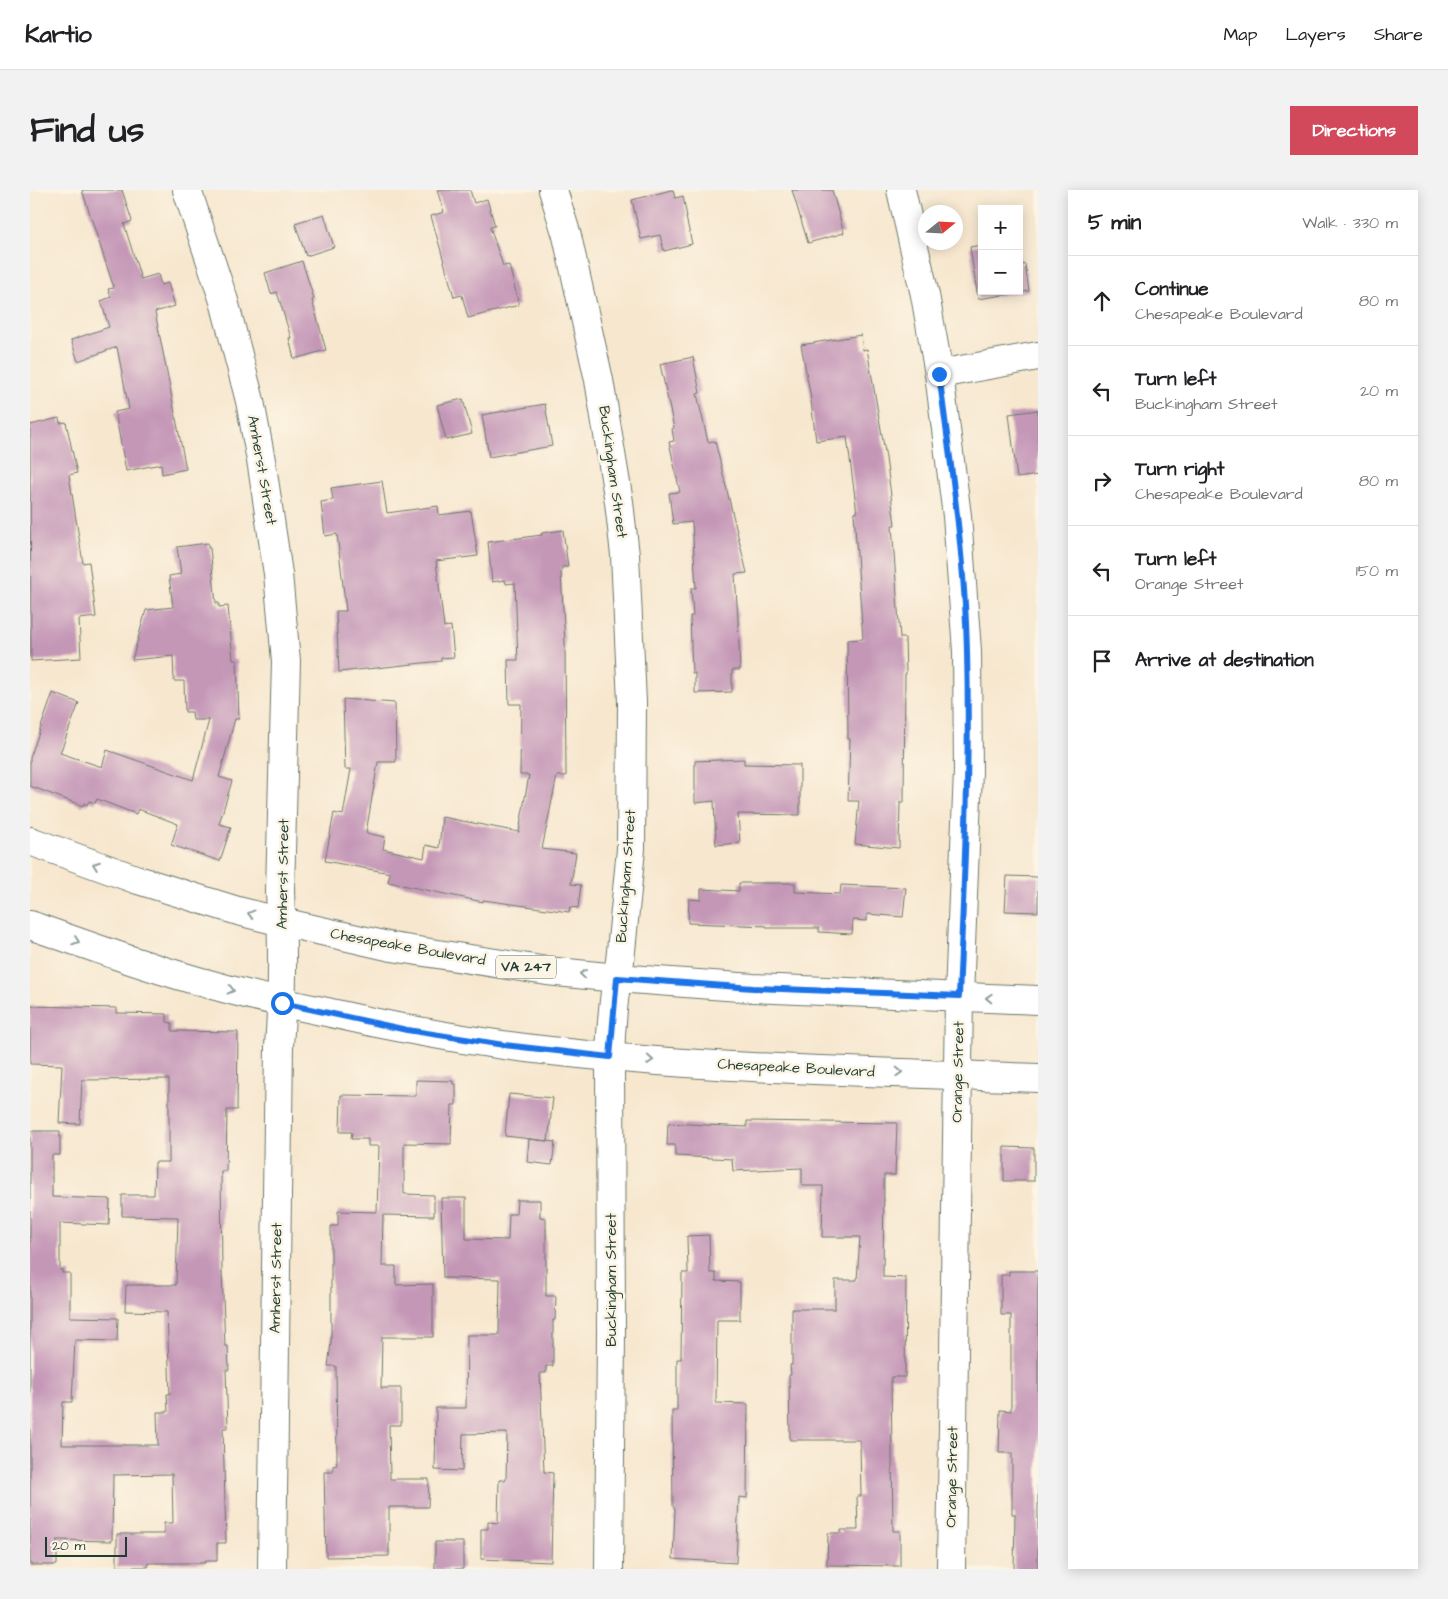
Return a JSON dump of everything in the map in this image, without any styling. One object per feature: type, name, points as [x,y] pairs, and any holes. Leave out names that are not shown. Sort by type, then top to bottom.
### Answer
[{"type":"street","name":"Amherst Street","points":[[187,190],[224,301],[250,401],[278,574],[286,660],[280,891],[282,1003],[279,1056],[272,1569]]},
{"type":"street","name":"Buckingham Street","points":[[553,190],[567,236],[599,380],[619,502],[625,555],[632,702],[631,849],[610,1057],[612,1334],[609,1569]]},
{"type":"street","name":"Orange Street","points":[[901,190],[925,295],[939,374],[957,516],[967,651],[968,771],[957,1075],[951,1569]]},
{"type":"street","points":[[939,374],[1038,356]]},
{"type":"street","name":"Chesapeake Boulevard","points":[[30,841],[138,880],[282,922],[392,947],[546,971],[617,978],[753,988],[1038,1000]]},
{"type":"street","name":"Chesapeake Boulevard","points":[[30,925],[118,956],[282,1003],[417,1031],[504,1045],[610,1057],[758,1067],[1038,1078]]},
{"type":"building","points":[[82,190],[122,190],[132,221],[124,224],[141,279],[158,274],[161,285],[168,283],[175,306],[155,312],[186,469],[162,474],[161,464],[126,471],[115,412],[129,409],[117,347],[78,361],[71,340],[109,327],[101,301],[111,297],[108,289],[114,288]]},
{"type":"building","points":[[437,190],[470,190],[474,203],[487,199],[495,226],[490,227],[503,266],[509,265],[519,305],[468,318],[462,295],[454,297],[431,216],[444,212]]},
{"type":"building","points":[[673,190],[675,198],[683,196],[692,244],[664,251],[660,235],[641,239],[632,200]]},
{"type":"building","points":[[792,190],[832,190],[844,233],[808,243]]},
{"type":"building","points":[[324,214],[334,247],[306,256],[295,223]]},
{"type":"building","points":[[978,246],[978,295],[1004,295],[978,299],[970,247]]},
{"type":"building","points":[[302,261],[314,299],[312,300],[326,350],[294,359],[289,338],[291,338],[277,292],[271,294],[265,273]]},
{"type":"building","points":[[1023,264],[1025,264],[1029,291],[1023,292]]},
{"type":"building","points":[[861,335],[863,350],[867,349],[886,458],[895,525],[892,525],[900,638],[905,638],[904,802],[900,802],[899,848],[855,844],[859,801],[848,801],[850,739],[848,739],[847,640],[863,639],[854,513],[857,513],[847,437],[816,441],[801,345]]},
{"type":"building","points":[[693,357],[700,393],[697,394],[708,442],[715,441],[747,573],[735,574],[740,670],[732,670],[732,692],[695,693],[695,673],[692,673],[690,616],[693,616],[691,588],[696,588],[692,522],[673,524],[669,493],[680,492],[669,442],[674,441],[672,429],[674,428],[660,364]]},
{"type":"building","points":[[463,399],[472,434],[446,440],[437,405]]},
{"type":"building","points":[[545,404],[552,446],[489,457],[482,415]]},
{"type":"building","points":[[1038,410],[1038,475],[1017,478],[1009,414]]},
{"type":"building","points":[[59,418],[60,423],[66,422],[77,473],[69,475],[83,563],[89,562],[96,617],[79,619],[81,658],[31,661],[30,425]]},
{"type":"building","points":[[382,481],[387,513],[438,506],[439,515],[471,511],[478,556],[436,561],[444,627],[451,626],[454,657],[441,658],[441,661],[339,672],[336,611],[346,611],[337,534],[325,536],[321,502],[333,500],[331,488]]},
{"type":"building","points":[[563,530],[568,567],[562,567],[561,574],[565,643],[566,776],[557,776],[542,849],[576,853],[571,884],[581,885],[578,908],[570,907],[569,912],[483,900],[483,902],[388,882],[390,873],[325,861],[334,813],[343,815],[351,769],[345,769],[343,699],[395,703],[396,762],[378,762],[366,833],[385,837],[383,849],[424,858],[426,845],[439,848],[442,817],[519,832],[529,775],[520,775],[521,704],[509,704],[508,660],[518,660],[515,583],[506,584],[505,580],[492,582],[488,542],[542,535],[542,533]]},
{"type":"building","points":[[208,543],[216,603],[219,603],[219,607],[228,606],[233,660],[237,660],[239,719],[235,719],[219,777],[232,781],[219,824],[231,827],[220,861],[171,845],[178,824],[138,809],[136,814],[97,799],[95,803],[89,801],[87,805],[84,803],[83,806],[30,786],[30,758],[53,693],[79,703],[60,753],[102,767],[107,750],[193,780],[209,720],[193,720],[192,712],[185,712],[184,681],[174,681],[173,656],[132,660],[146,610],[173,607],[169,576],[181,574],[177,547]]},
{"type":"building","points":[[744,759],[744,764],[800,765],[800,815],[738,814],[740,843],[716,845],[714,801],[695,803],[695,761]]},
{"type":"building","points":[[1007,876],[1038,877],[1038,912],[1005,911]]},
{"type":"building","points":[[739,883],[795,883],[795,892],[840,894],[841,885],[906,888],[903,917],[867,914],[867,921],[853,920],[852,934],[819,932],[819,928],[767,928],[767,926],[688,923],[689,899],[701,900],[701,889],[739,891]]},
{"type":"building","points":[[30,1006],[117,1008],[117,1013],[167,1014],[167,1022],[172,1023],[172,1031],[238,1032],[237,1110],[227,1110],[226,1171],[221,1171],[222,1272],[225,1346],[228,1346],[229,1370],[226,1370],[228,1428],[223,1428],[226,1543],[217,1543],[217,1561],[205,1561],[205,1563],[148,1563],[148,1567],[117,1567],[117,1534],[164,1534],[164,1523],[173,1523],[172,1474],[113,1475],[112,1541],[57,1540],[57,1565],[30,1565],[30,1131],[60,1131],[60,1155],[52,1155],[52,1197],[110,1199],[109,1225],[60,1223],[60,1270],[62,1270],[62,1273],[70,1273],[70,1317],[118,1318],[117,1341],[75,1340],[72,1402],[63,1402],[62,1445],[158,1445],[157,1412],[168,1412],[167,1394],[170,1394],[167,1312],[125,1311],[126,1285],[176,1285],[178,1217],[122,1216],[122,1195],[154,1195],[155,1162],[169,1162],[169,1079],[82,1080],[80,1124],[59,1123],[62,1065],[30,1064]]},
{"type":"building","points":[[416,1080],[453,1081],[453,1084],[456,1084],[456,1105],[452,1105],[451,1144],[404,1143],[404,1194],[434,1195],[434,1216],[383,1215],[382,1266],[396,1266],[396,1285],[433,1284],[433,1337],[382,1337],[381,1388],[401,1388],[401,1425],[389,1425],[390,1479],[429,1479],[428,1507],[389,1507],[389,1556],[326,1557],[324,1472],[333,1472],[333,1465],[336,1466],[337,1461],[336,1366],[328,1366],[331,1343],[331,1226],[338,1226],[338,1211],[377,1212],[379,1146],[368,1146],[368,1139],[351,1139],[352,1132],[340,1132],[341,1095],[416,1096]]},
{"type":"building","points":[[509,1094],[553,1098],[548,1141],[505,1136]]},
{"type":"building","points":[[747,1121],[897,1123],[895,1175],[884,1175],[883,1277],[906,1278],[905,1377],[891,1377],[893,1531],[900,1531],[900,1566],[827,1565],[828,1533],[841,1533],[841,1530],[858,1530],[857,1496],[861,1496],[860,1440],[790,1440],[789,1375],[791,1375],[790,1365],[792,1365],[792,1309],[835,1309],[835,1280],[857,1280],[860,1237],[822,1237],[823,1186],[802,1186],[802,1168],[733,1171],[732,1159],[675,1156],[675,1145],[667,1145],[668,1123],[747,1127]]},
{"type":"building","points":[[529,1139],[555,1142],[552,1165],[527,1162]]},
{"type":"building","points":[[1004,1147],[1034,1148],[1034,1181],[1004,1181]]},
{"type":"building","points":[[441,1198],[466,1198],[466,1239],[508,1240],[509,1214],[516,1214],[517,1200],[540,1200],[540,1217],[546,1218],[546,1296],[556,1296],[555,1320],[553,1320],[553,1366],[546,1366],[546,1373],[540,1373],[544,1472],[553,1473],[551,1562],[481,1559],[481,1529],[488,1529],[488,1522],[498,1523],[499,1480],[506,1480],[507,1433],[463,1434],[462,1471],[435,1470],[436,1408],[466,1408],[467,1335],[499,1335],[500,1279],[443,1278]]},
{"type":"building","points":[[709,1235],[710,1273],[716,1273],[716,1281],[740,1282],[740,1320],[717,1320],[716,1403],[748,1404],[747,1498],[739,1497],[736,1563],[673,1559],[675,1509],[673,1506],[672,1411],[677,1411],[677,1359],[681,1359],[682,1273],[688,1273],[687,1236]]},
{"type":"building","points":[[1009,1271],[1038,1271],[1038,1569],[1014,1569],[1015,1514],[1012,1514],[1012,1453],[999,1453],[1000,1410],[1011,1411],[1011,1315],[1001,1315],[1001,1275],[1009,1275]]},
{"type":"building","points":[[435,1542],[463,1542],[463,1569],[435,1569]]},
{"type":"route","points":[[282,1003],[407,1030],[504,1045],[610,1057],[610,1038],[617,978],[753,988],[959,996],[968,771],[967,651],[957,516],[939,374]]}]
